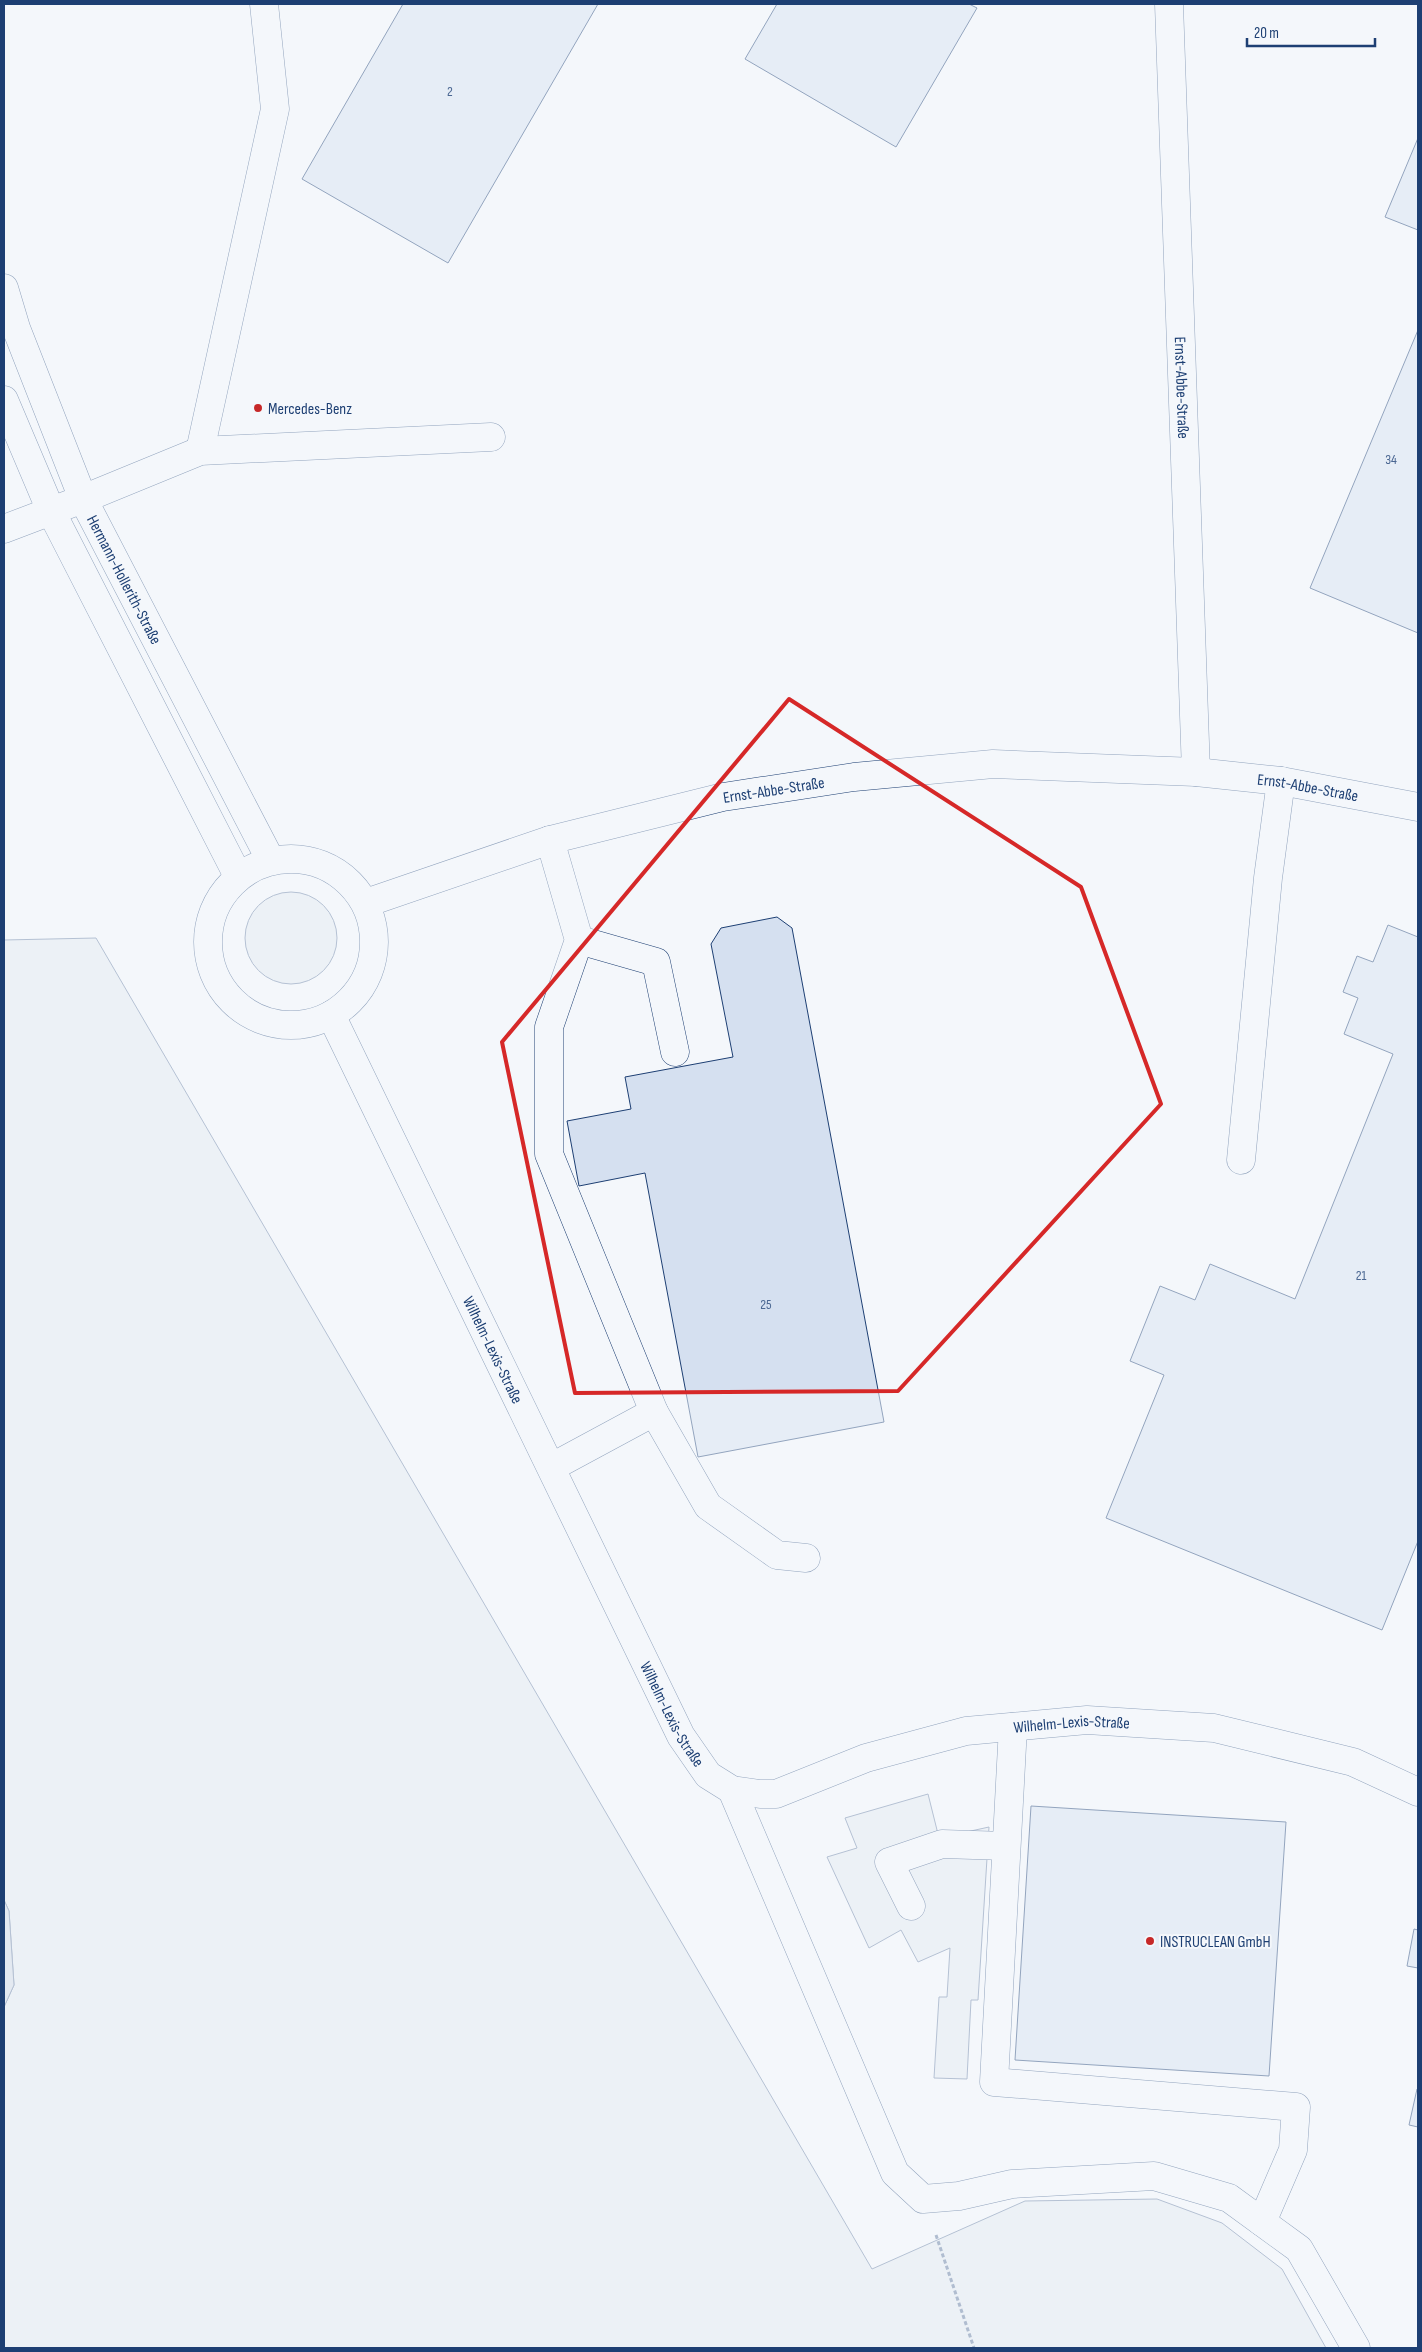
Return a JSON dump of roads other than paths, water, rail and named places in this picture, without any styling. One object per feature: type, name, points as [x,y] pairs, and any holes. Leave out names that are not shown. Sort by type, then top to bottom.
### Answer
[{"type":"street","points":[[200,451],[275,110],[264,4]]},
{"type":"street","name":"Ernst-Abbe-Straße","points":[[1169,4],[1196,772]]},
{"type":"street","name":"Hermann-Hollerith-Straße","points":[[4,288],[16,328],[83,500],[271,861]]},
{"type":"street","name":"Hermann-Hollerith-Straße","points":[[4,400],[51,511],[238,876]]},
{"type":"street","points":[[4,529],[83,500],[200,451],[491,437]]},
{"type":"street","name":"Ernst-Abbe-Straße","points":[[366,903],[550,840],[723,797],[854,777],[993,764],[1196,772],[1281,781],[1418,808]]},
{"type":"street","points":[[1241,1160],[1268,878],[1281,781]]},
{"type":"street","points":[[550,840],[579,940],[549,1027],[549,1154],[654,1412],[708,1506],[777,1554],[806,1558]]},
{"type":"street","points":[[294,858],[318,862],[338,873],[356,889],[366,903],[374,933],[373,957],[365,981],[350,1000],[331,1015],[305,1025],[278,1025],[252,1016],[230,1000],[214,976],[207,950],[209,922],[220,897],[238,876],[254,866],[271,861],[294,858]]},
{"type":"street","points":[[579,940],[656,962],[675,1052]]},
{"type":"street","name":"Wilhelm-Lexis-Straße","points":[[331,1015],[681,1736],[708,1775],[732,1790],[776,1794],[866,1758],[966,1731],[1087,1720],[1214,1728],[1353,1762],[1418,1792]]},
{"type":"street","points":[[552,1467],[654,1412]]},
{"type":"street","points":[[1013,1727],[994,2082],[1296,2107],[1293,2150],[1262,2222]]},
{"type":"street","points":[[732,1790],[895,2173],[923,2199],[959,2196],[1012,2184],[1154,2176],[1229,2198],[1299,2248],[1356,2348]]},
{"type":"street","points":[[911,1906],[889,1862],[942,1844],[1006,1846]]},
{"type":"place","name":"Mercedes-Benz","points":[[258,408]]},
{"type":"place","name":"INSTRUCLEAN GmbH","points":[[1150,1941]]}]
